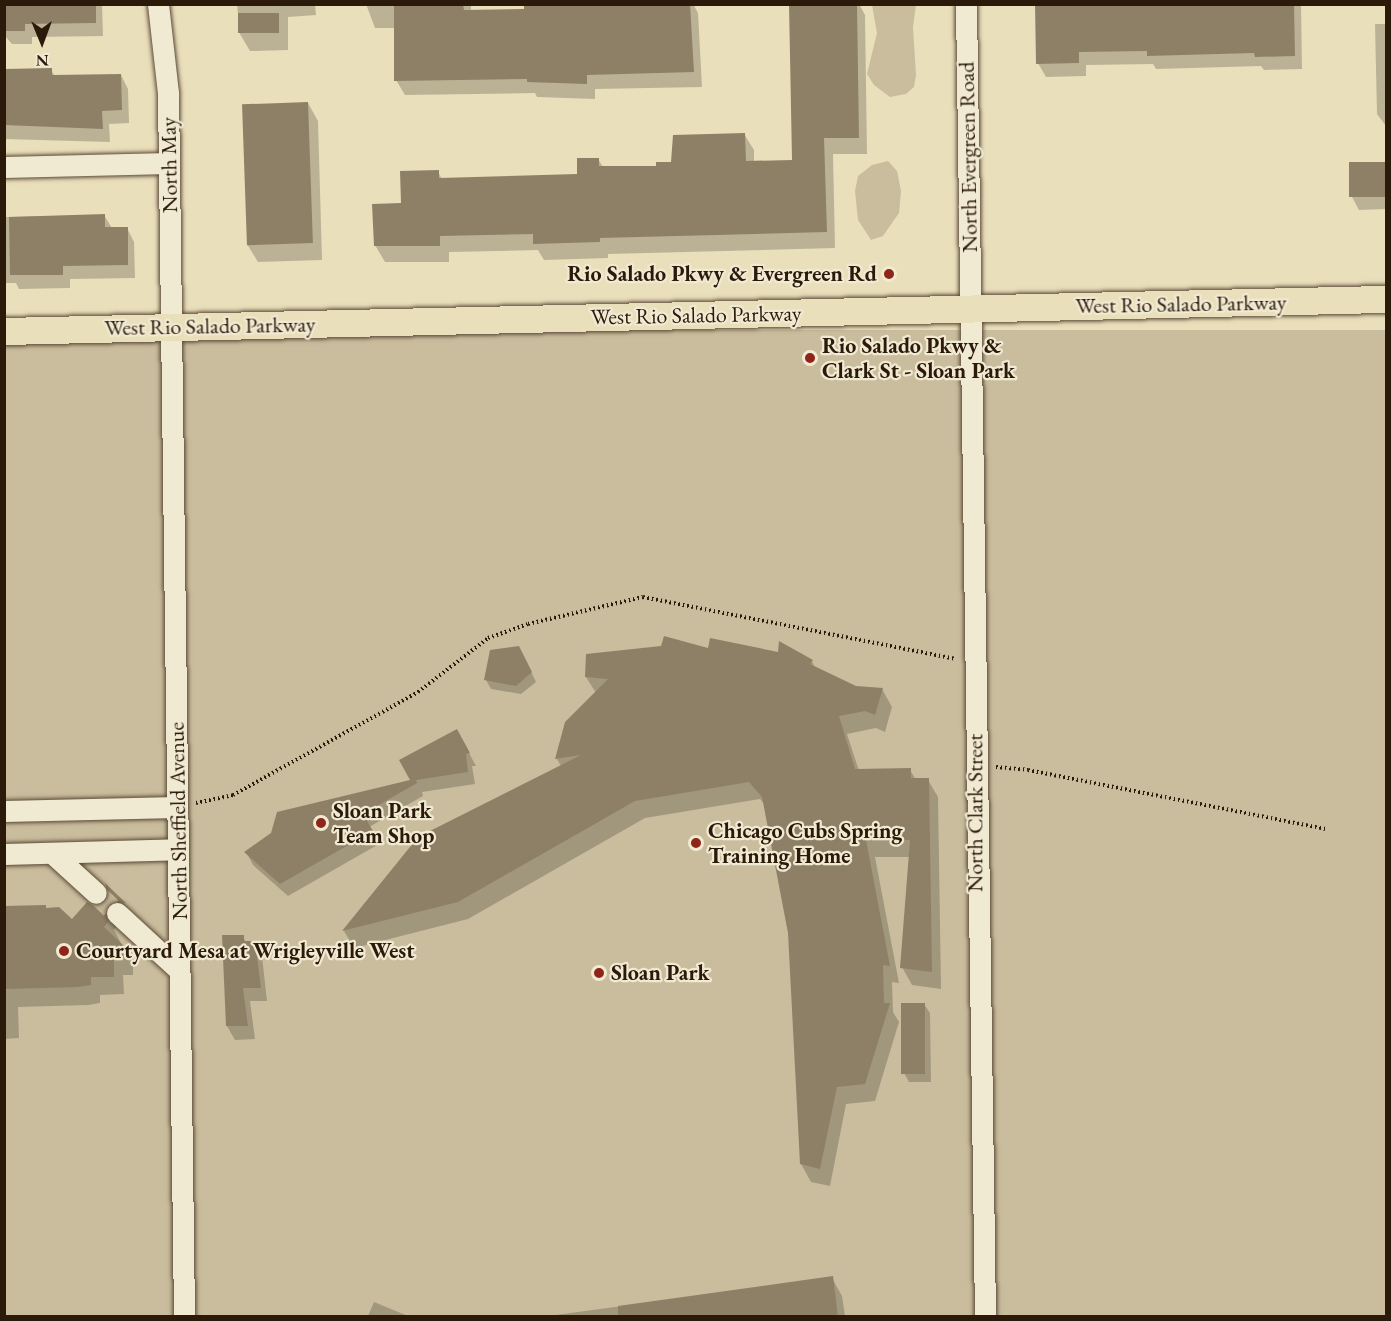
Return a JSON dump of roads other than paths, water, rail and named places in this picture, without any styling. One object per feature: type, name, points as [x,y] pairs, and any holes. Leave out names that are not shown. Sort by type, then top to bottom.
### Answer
[{"type":"main road","name":"West Rio Salado Parkway","points":[[4,331],[1386,299]]},
{"type":"street","name":"North May","points":[[158,4],[164,37],[172,326]]},
{"type":"street","name":"North Evergreen Road","points":[[966,4],[969,310]]},
{"type":"street","points":[[4,166],[169,163]]},
{"type":"street","name":"North Clark Street","points":[[969,310],[984,1317]]},
{"type":"street","name":"North Sheffield Avenue","points":[[172,326],[184,1317]]},
{"type":"street","points":[[4,811],[177,807]]},
{"type":"street","points":[[4,854],[178,849]]},
{"type":"street","points":[[52,853],[96,893]]},
{"type":"street","points":[[117,913],[179,970]]},
{"type":"tunnel","points":[[96,893],[117,913]]},
{"type":"place","name":"Rio Salado Pkwy & Evergreen Rd","points":[[889,274]]},
{"type":"place","name":"Rio Salado Pkwy & Clark St - Sloan Park","points":[[810,358]]},
{"type":"place","name":"Sloan Park Team Shop","points":[[321,823]]},
{"type":"place","name":"Chicago Cubs Spring Training Home","points":[[696,843]]},
{"type":"place","name":"Courtyard Mesa at Wrigleyville West","points":[[64,951]]},
{"type":"place","name":"Sloan Park","points":[[599,973]]}]
